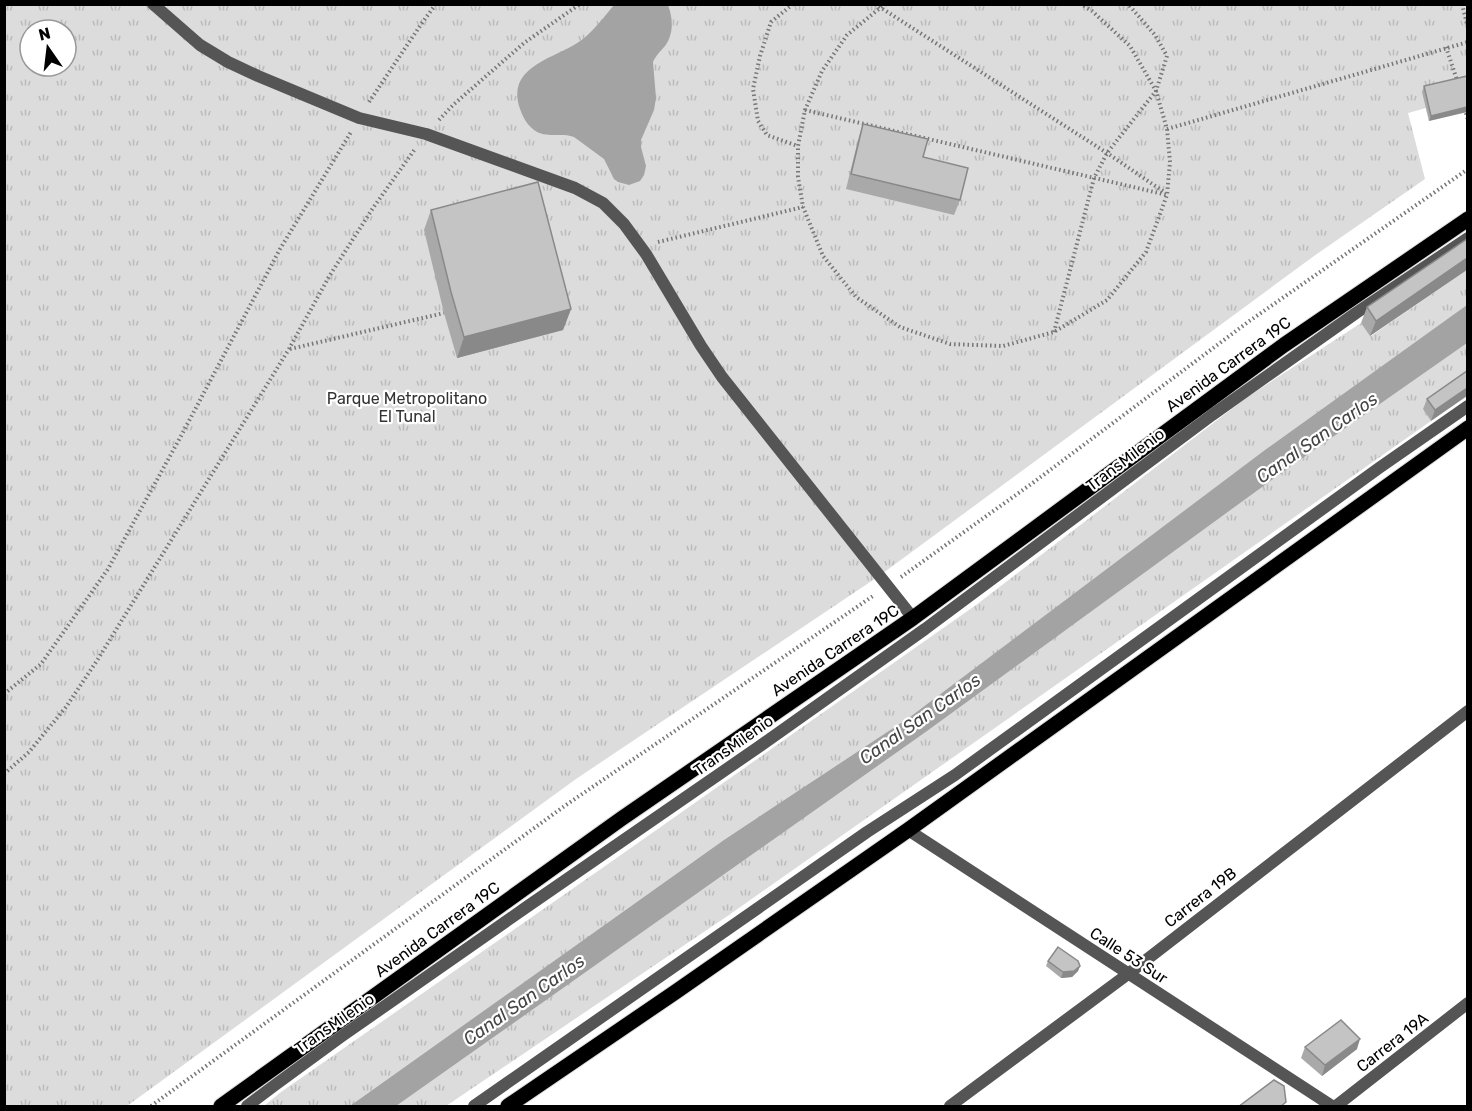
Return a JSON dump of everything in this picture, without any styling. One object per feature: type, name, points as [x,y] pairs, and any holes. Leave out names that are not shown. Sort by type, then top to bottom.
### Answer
[{"type":"main road","name":"Avenida Carrera 19C","points":[[220,1107],[621,819],[913,618],[1284,345],[1467,219]]},
{"type":"main road","points":[[508,1107],[908,830],[1467,428]]},
{"type":"street","points":[[153,4],[201,45],[228,62],[258,76],[359,118],[426,134],[575,188],[603,203],[624,224],[640,246],[722,377],[913,618]]},
{"type":"street","name":"TransMilenio","points":[[247,1107],[362,1023],[770,740],[1212,415],[1467,238]]},
{"type":"street","points":[[474,1107],[867,832],[955,776],[1467,406]]},
{"type":"street","name":"Carrera 19B","points":[[950,1107],[1128,974],[1467,711]]},
{"type":"street","name":"Calle 53 Sur","points":[[908,830],[1332,1107]]},
{"type":"street","name":"Carrera 19A","points":[[1336,1107],[1467,1003]]},
{"type":"path","points":[[4,694],[41,664],[108,569],[182,436],[280,249],[359,118],[403,49],[436,4]]},
{"type":"path","points":[[4,774],[29,753],[66,707],[98,659],[289,349],[336,266],[426,134],[453,105],[524,42],[580,4]]},
{"type":"path","points":[[793,4],[771,22],[760,56],[753,89],[758,121],[767,135],[798,146]]},
{"type":"path","points":[[875,4],[1107,153],[1167,195]]},
{"type":"path","points":[[886,4],[847,36],[822,70],[805,110],[798,146],[798,177],[803,207],[823,256],[856,297],[900,327],[950,344],[1003,346],[1054,333],[1107,300],[1146,252],[1167,195],[1170,162],[1167,129],[1156,91],[1130,46],[1092,11],[1081,4]]},
{"type":"path","points":[[1054,333],[1094,178],[1107,153],[1156,91],[1167,56],[1155,35],[1128,4]]},
{"type":"path","points":[[1462,4],[1467,28]]},
{"type":"path","points":[[1167,129],[1467,42]]},
{"type":"path","points":[[1446,47],[1458,83]]},
{"type":"path","points":[[805,110],[1167,195]]},
{"type":"path","points":[[1466,113],[1467,120]]},
{"type":"path","points":[[152,1107],[566,805],[887,586],[1034,482],[1248,322],[1467,169]]},
{"type":"path","points":[[640,246],[803,207]]},
{"type":"path","points":[[289,349],[444,313]]},
{"type":"green space","name":"Parque Metropolitano El Tunal","points":[[5,5],[1467,5],[1467,112],[1429,121],[1426,108],[1408,113],[1425,179],[1314,256],[879,576],[576,779],[127,1106],[5,1106]]},
{"type":"green space","points":[[1467,270],[1467,380],[1424,410],[1431,421],[729,915],[446,1106],[264,1106],[976,605],[1246,398],[1361,323],[1371,336]]},
{"type":"water","points":[[614,5],[668,5],[672,21],[668,41],[653,62],[656,98],[654,110],[641,140],[646,166],[644,175],[640,181],[629,185],[614,179],[604,159],[574,137],[543,134],[534,130],[521,113],[517,92],[521,80],[528,71],[583,39]]},
{"type":"water","name":"Canal San Carlos","points":[[1467,305],[1467,343],[1284,471],[927,731],[396,1106],[350,1106],[724,840],[910,717],[1265,450]]},
{"type":"building","points":[[1467,76],[1467,107],[1431,116],[1424,86]]},
{"type":"building","points":[[863,124],[928,139],[923,157],[968,168],[960,200],[851,174]]},
{"type":"building","points":[[538,182],[571,309],[464,337],[431,210]]},
{"type":"building","points":[[1467,239],[1467,258],[1376,321],[1367,307]]},
{"type":"building","points":[[1467,371],[1467,388],[1435,410],[1427,399]]},
{"type":"building","points":[[1058,947],[1078,961],[1080,966],[1074,971],[1063,972],[1048,961]]},
{"type":"building","points":[[1341,1020],[1360,1039],[1325,1065],[1305,1047]]},
{"type":"building","points":[[1274,1080],[1284,1086],[1286,1102],[1280,1107],[1238,1107]]}]
